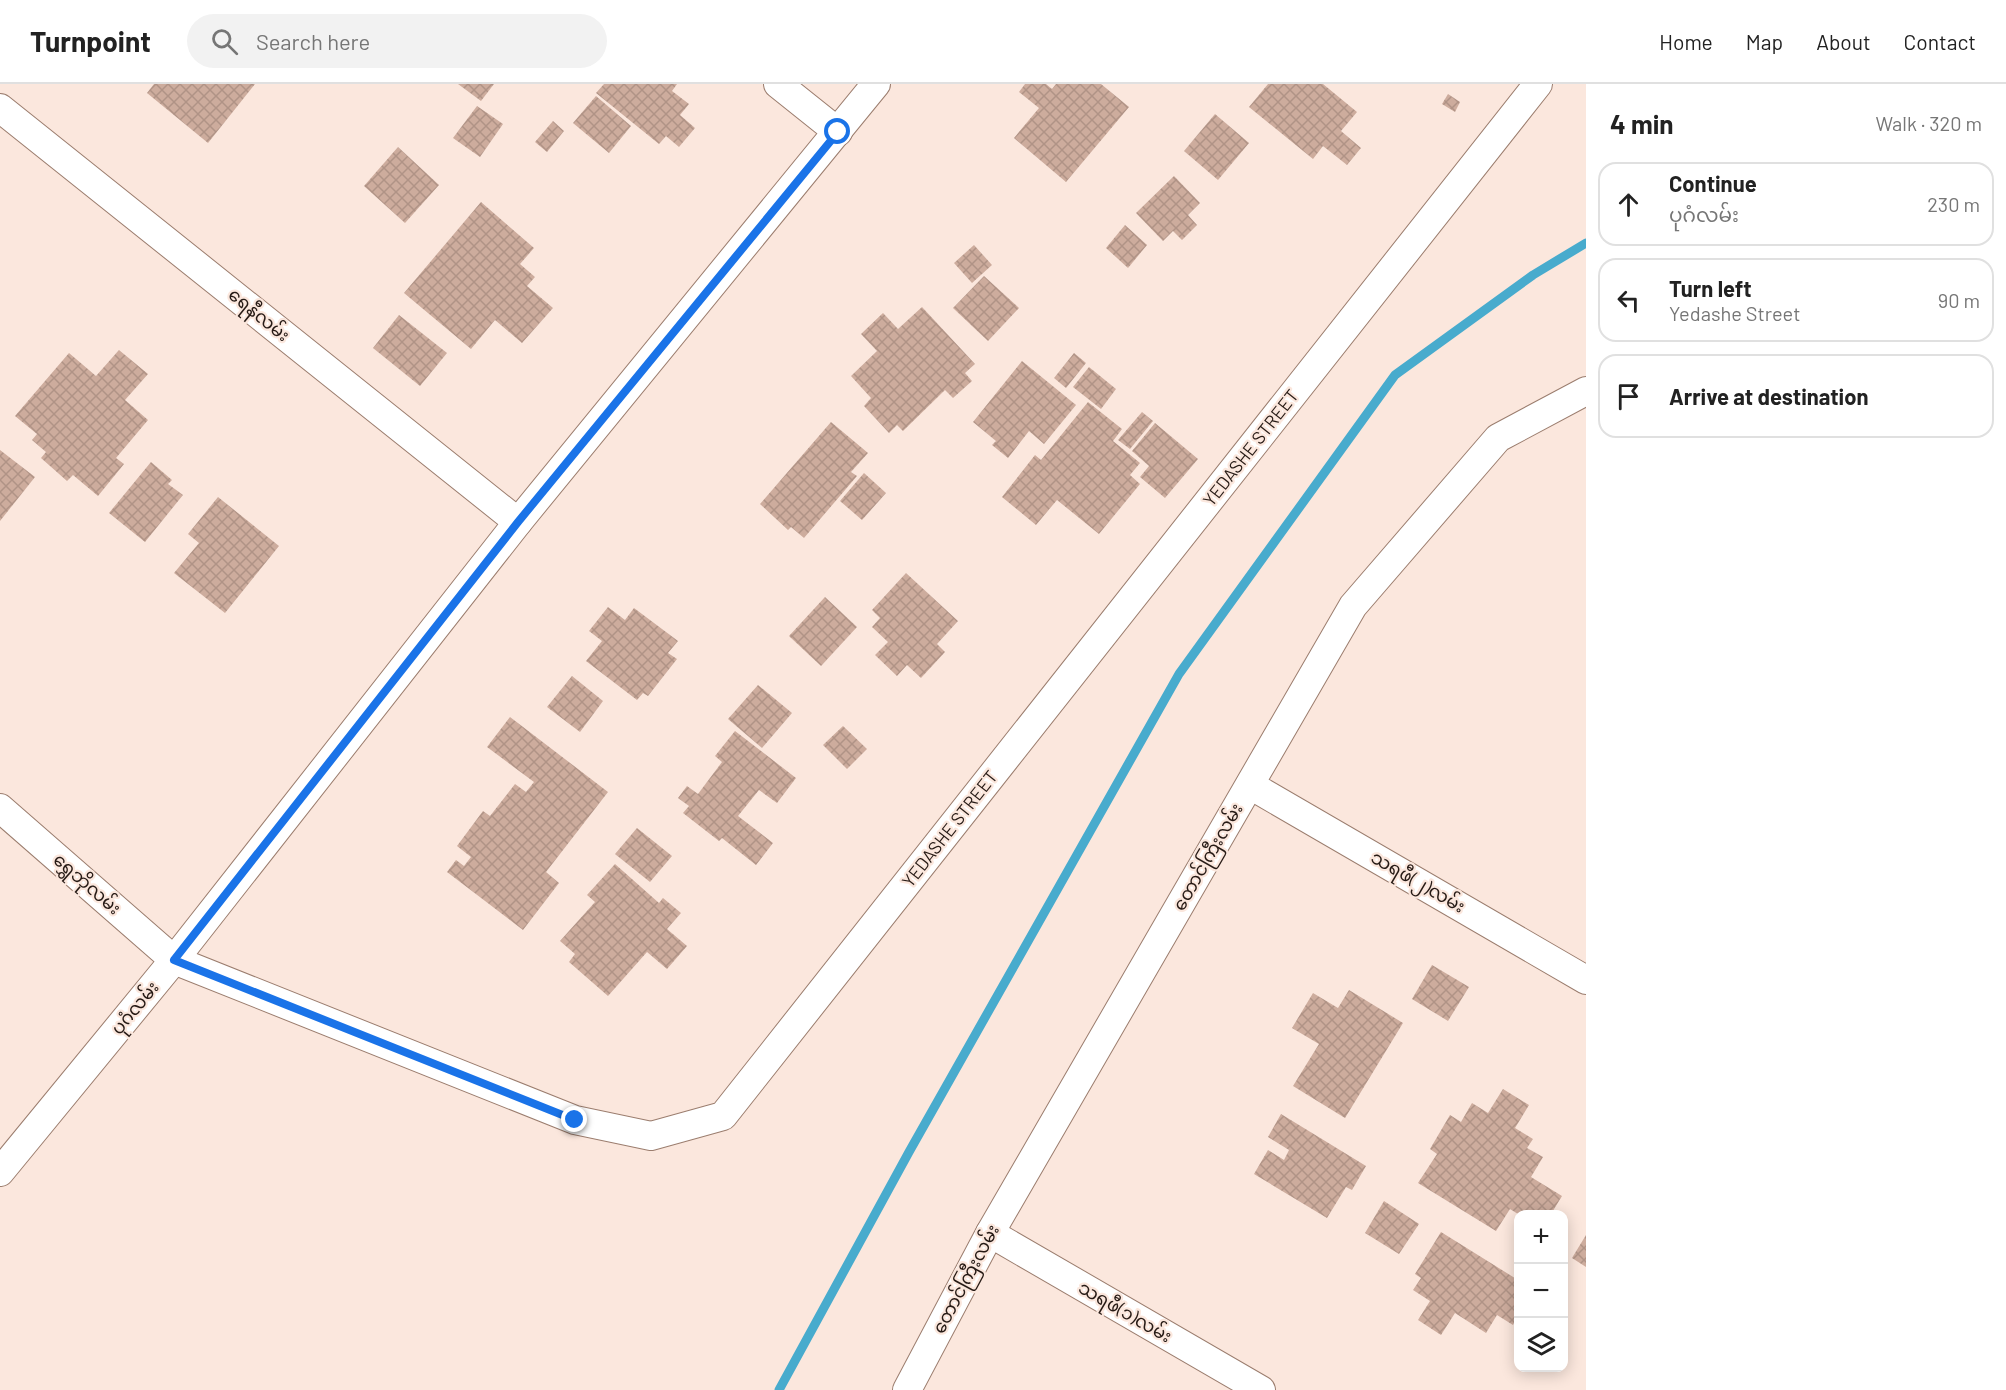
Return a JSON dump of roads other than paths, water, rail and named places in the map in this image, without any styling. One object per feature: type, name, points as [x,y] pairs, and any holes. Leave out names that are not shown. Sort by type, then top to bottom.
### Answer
[{"type":"street","points":[[778,84],[838,132]]},
{"type":"street","name":"ပုဂံလမ်း","points":[[0,1172],[174,960],[518,522],[876,84]]},
{"type":"street","name":"YEDASHE STREET","points":[[174,960],[575,1120],[651,1136],[723,1116],[1538,84]]},
{"type":"street","name":"ရေနီလမ်း","points":[[0,108],[518,522]]},
{"type":"street","name":"တောင်ကြီးလမ်း","points":[[907,1390],[990,1233],[1353,606],[1498,438],[1586,391]]},
{"type":"street","name":"သရဖီ(၂)လမ်း","points":[[1250,785],[1586,980]]},
{"type":"street","name":"ရွှေဘိုလမ်း","points":[[0,808],[174,960]]},
{"type":"street","name":"သရဖီ(၁)လမ်း","points":[[990,1233],[1261,1390]]},
{"type":"waterway","points":[[779,1390],[909,1152],[1179,674],[1395,375],[1533,275],[1586,243]]}]
